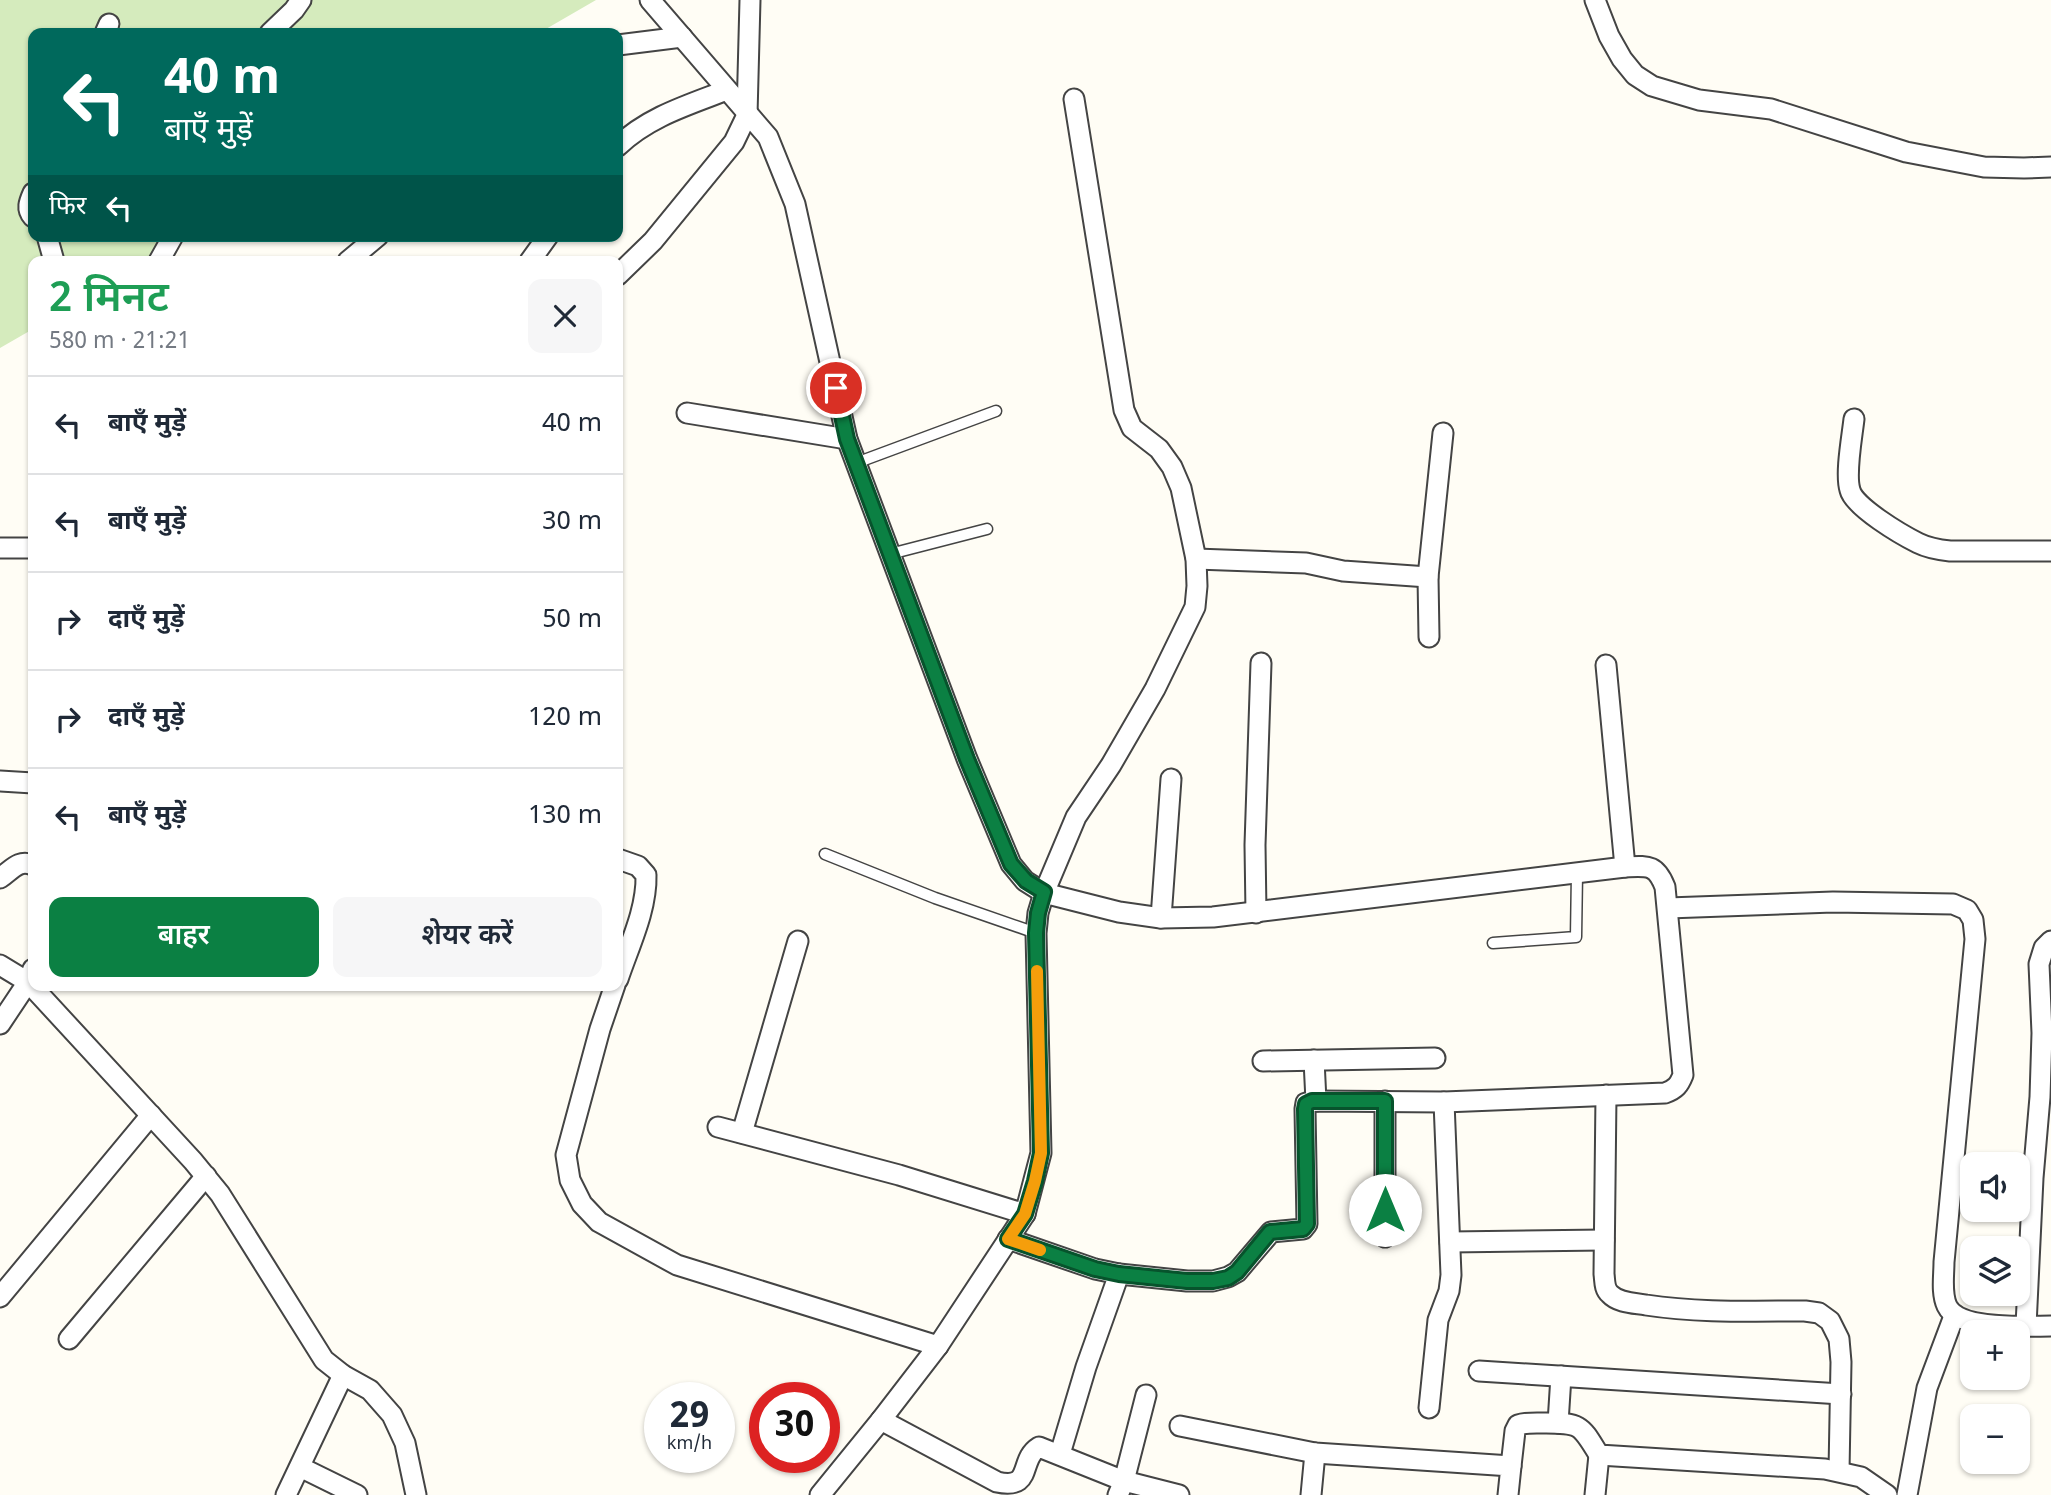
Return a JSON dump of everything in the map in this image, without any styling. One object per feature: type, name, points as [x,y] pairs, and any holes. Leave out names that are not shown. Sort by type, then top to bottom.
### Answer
[{"type":"street","points":[[275,28],[301,0]]},
{"type":"street","points":[[650,0],[768,137],[795,204],[847,439],[967,759],[1011,864],[1026,881],[1044,892],[1119,912],[1161,918],[1256,913],[1625,867],[1650,866],[1660,873],[1665,887],[1683,1074],[1679,1085],[1673,1090],[1665,1093],[1530,1100],[1316,1101],[1306,1104],[1307,1224],[1303,1229],[1270,1232],[1237,1272],[1228,1278],[1187,1281],[1119,1274],[1095,1269],[1008,1239]]},
{"type":"street","points":[[623,270],[653,241],[734,142],[747,114],[750,0]]},
{"type":"street","points":[[1595,0],[1609,36],[1622,59],[1635,75],[1652,86],[1699,100],[1771,109],[1906,152],[1984,167],[2051,167]]},
{"type":"street","points":[[623,44],[682,37]]},
{"type":"street","points":[[623,142],[647,123],[727,90]]},
{"type":"street","points":[[820,1495],[938,1346],[1025,1214],[1041,1153],[1036,933],[1038,913],[1044,892],[1076,817],[1111,765],[1156,689],[1195,607],[1196,559],[1181,488],[1172,467],[1159,449],[1132,428],[1124,410],[1074,99]]},
{"type":"street","points":[[354,256],[371,242]]},
{"type":"street","points":[[687,413],[847,439]]},
{"type":"street","points":[[1854,419],[1848,483],[1850,494],[1866,510],[1919,544],[1935,549],[2051,551]]},
{"type":"street","points":[[1429,637],[1428,577],[1443,433]]},
{"type":"street","points":[[0,548],[28,548]]},
{"type":"street","points":[[1196,559],[1306,563],[1343,571],[1428,577]]},
{"type":"street","points":[[1256,913],[1255,845],[1261,663]]},
{"type":"street","points":[[1606,665],[1625,867]]},
{"type":"street","points":[[1161,918],[1171,779]]},
{"type":"street","points":[[0,781],[28,783]]},
{"type":"street","points":[[623,861],[638,866],[646,875],[647,887],[623,965]]},
{"type":"street","points":[[0,878],[17,864],[28,863]]},
{"type":"street","points":[[1668,908],[1833,902],[1953,904],[1967,910],[1973,920],[1975,939],[1944,1262],[1947,1306],[1954,1316],[1964,1320]]},
{"type":"street","points":[[742,1133],[797,941]]},
{"type":"street","points":[[2026,1320],[2040,1097],[2042,1033],[2039,964],[2043,948],[2051,941]]},
{"type":"street","points":[[0,965],[28,975]]},
{"type":"street","points":[[0,1024],[28,979]]},
{"type":"street","points":[[43,991],[220,1194],[324,1360],[343,1375],[370,1390],[392,1415],[405,1443],[416,1495]]},
{"type":"street","points":[[613,991],[566,1155],[570,1180],[582,1204],[599,1222],[677,1265],[938,1346]]},
{"type":"street","points":[[1262,1061],[1436,1058]]},
{"type":"street","points":[[1314,1060],[1316,1101]]},
{"type":"street","points":[[1606,1095],[1605,1288],[1611,1296],[1621,1301],[1682,1310],[1819,1313],[1830,1321],[1839,1339],[1842,1362],[1839,1471]]},
{"type":"street","points":[[1385,1101],[1385,1237]]},
{"type":"street","points":[[1429,1408],[1438,1320],[1449,1291],[1451,1275],[1444,1102]]},
{"type":"street","points":[[0,1297],[151,1115]]},
{"type":"street","points":[[718,1126],[899,1175],[1025,1214]]},
{"type":"street","points":[[69,1339],[206,1177]]},
{"type":"street","points":[[1450,1242],[1604,1240]]},
{"type":"street","points":[[1060,1454],[1086,1367],[1119,1274]]},
{"type":"street","points":[[1907,1495],[1927,1388],[1954,1316]]},
{"type":"street","points":[[2030,1326],[2051,1326]]},
{"type":"street","points":[[1479,1371],[1841,1394]]},
{"type":"street","points":[[286,1495],[343,1375]]},
{"type":"street","points":[[1558,1423],[1561,1376]]},
{"type":"street","points":[[1121,1488],[1146,1395]]},
{"type":"street","points":[[881,1420],[1007,1485],[1017,1483],[1023,1477],[1032,1451],[1039,1447],[1060,1454],[1121,1488],[1179,1495]]},
{"type":"street","points":[[1508,1495],[1518,1425],[1569,1423],[1585,1433],[1599,1455],[1595,1495]]},
{"type":"street","points":[[1180,1426],[1315,1453],[1511,1466]]},
{"type":"street","points":[[1311,1495],[1315,1453]]},
{"type":"street","points":[[1599,1455],[1825,1469],[1861,1477],[1887,1495]]},
{"type":"street","points":[[300,1467],[357,1495]]},
{"type":"lane","points":[[856,463],[996,411]]},
{"type":"lane","points":[[890,554],[987,529]]},
{"type":"lane","points":[[825,855],[935,898],[1036,933]]},
{"type":"lane","points":[[1493,943],[1576,937],[1577,873]]},
{"type":"green space","points":[[0,0],[596,0],[548,28],[28,28],[28,242],[182,242],[158,256],[28,256],[28,332],[0,348]]},
{"type":"slow traffic","points":[[1037,971],[1041,1153],[1025,1214],[1008,1239],[1040,1250]]},
{"type":"route","points":[[836,388],[847,439],[967,759],[1011,864],[1026,881],[1044,892],[1036,933],[1041,1153],[1025,1214],[1008,1239],[1095,1269],[1119,1274],[1187,1281],[1228,1278],[1237,1272],[1270,1232],[1295,1231],[1303,1229],[1307,1224],[1305,1109],[1306,1104],[1312,1101],[1385,1101],[1385,1210]]}]
